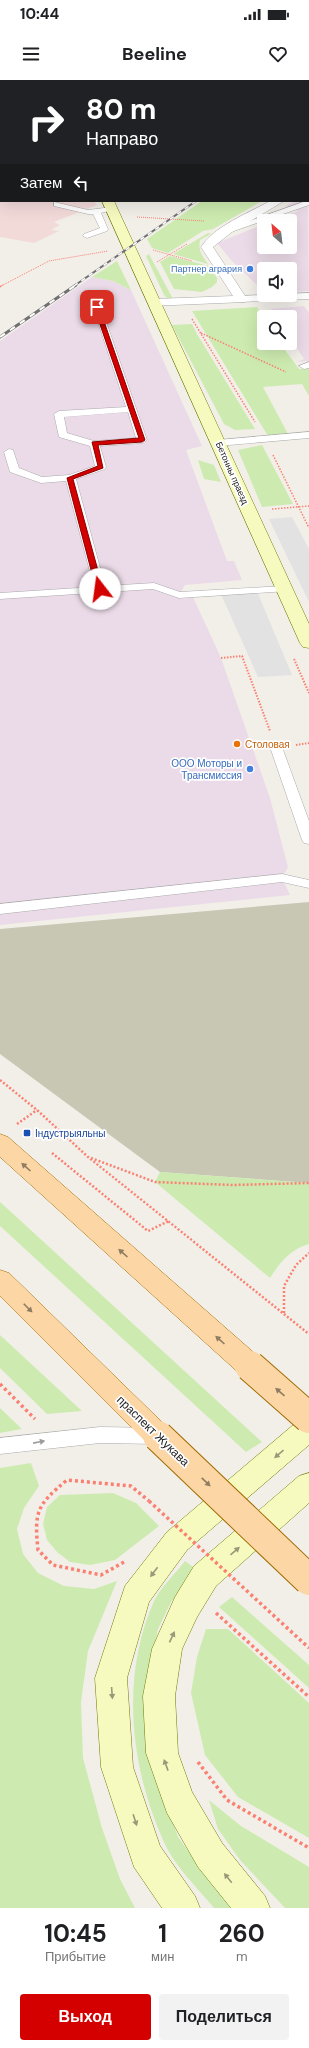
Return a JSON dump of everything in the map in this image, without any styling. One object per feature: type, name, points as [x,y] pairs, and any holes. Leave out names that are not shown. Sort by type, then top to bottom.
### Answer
[{"type":"main road","points":[[0,1143],[309,1418]]},
{"type":"main road","name":"праспект Жукава","points":[[0,1280],[158,1436],[309,1580]]},
{"type":"street","points":[[241,299],[207,247],[213,238],[276,202]]},
{"type":"street","name":"Бетонны праезд","points":[[110,205],[309,643]]},
{"type":"street","points":[[154,303],[241,299]]},
{"type":"street","points":[[183,1908],[146,1855],[117,1767],[111,1678],[136,1596],[177,1541],[309,1428]]},
{"type":"street","points":[[253,1908],[210,1855],[179,1801],[162,1753],[159,1696],[167,1649],[186,1607],[205,1576],[309,1486]]},
{"type":"lane","points":[[227,230],[309,202]]},
{"type":"lane","points":[[57,204],[81,212],[96,212],[110,205]]},
{"type":"lane","points":[[87,236],[104,229],[96,212]]},
{"type":"lane","points":[[241,299],[309,296]]},
{"type":"lane","points":[[97,307],[132,409],[142,440],[94,444],[62,435],[59,414],[132,409]]},
{"type":"lane","points":[[218,443],[309,435]]},
{"type":"lane","points":[[9,452],[14,470],[41,480],[70,478],[101,467],[94,444]]},
{"type":"lane","points":[[70,478],[100,589]]},
{"type":"lane","points":[[0,596],[154,586],[179,595],[284,589]]},
{"type":"lane","points":[[276,747],[309,840]]},
{"type":"lane","points":[[0,909],[282,878],[309,884]]},
{"type":"lane","points":[[0,1446],[100,1435],[158,1436]]},
{"type":"path","points":[[131,216],[168,220],[242,222]]},
{"type":"path","points":[[150,248],[205,264],[219,266]]},
{"type":"path","points":[[0,287],[49,261],[111,250]]},
{"type":"path","points":[[201,333],[291,374]]},
{"type":"path","points":[[221,658],[242,656],[276,747],[309,743]]},
{"type":"path","points":[[0,1080],[37,1110],[88,1157],[309,1334]]},
{"type":"path","points":[[22,1128],[16,1123],[37,1110]]},
{"type":"path","points":[[51,1153],[148,1231],[169,1221]]},
{"type":"path","points":[[88,1157],[155,1182],[233,1185],[309,1183]]},
{"type":"path","points":[[284,1313],[284,1286],[296,1265],[309,1254]]},
{"type":"path","points":[[0,1384],[38,1423]]},
{"type":"path","points":[[126,1561],[101,1574],[52,1565],[38,1550],[36,1512],[47,1496],[68,1480],[131,1486],[309,1648]]},
{"type":"path","points":[[214,1611],[309,1697]]},
{"type":"path","points":[[193,1756],[228,1800],[309,1848]]},
{"type":"shaded area","points":[[0,202],[95,202],[97,205],[54,222],[60,225],[51,230],[59,231],[34,243],[0,237]]},
{"type":"shaded area","points":[[293,202],[308,202],[309,291],[297,292],[297,262],[257,262],[257,285],[231,260],[217,243],[257,227],[257,254],[297,254],[297,214],[290,214],[298,211],[286,206]]},
{"type":"shaded area","points":[[92,277],[113,281],[131,290],[202,446],[186,450],[227,561],[234,561],[242,580],[185,585],[179,595],[181,599],[193,597],[221,658],[270,798],[288,867],[282,878],[290,895],[0,925],[0,341]]},
{"type":"shaded area","points":[[304,306],[309,313],[309,361],[297,362],[304,359],[297,348],[297,310],[271,309]]},
{"type":"shaded area","points":[[292,517],[309,549],[309,602],[269,519]]},
{"type":"shaded area","points":[[256,589],[292,675],[258,677],[220,592]]},
{"type":"shaded area","points":[[309,902],[309,1183],[160,1172],[0,1054],[0,929]]},
{"type":"green space","points":[[201,202],[260,202],[213,229],[203,231],[168,253],[152,248],[147,239]]},
{"type":"green space","points":[[208,233],[211,234],[200,240],[200,247],[201,253],[208,264],[173,254]]},
{"type":"green space","points":[[149,254],[173,299],[167,298],[164,295],[146,256]]},
{"type":"green space","points":[[170,256],[209,266],[217,278],[217,282],[212,287],[202,292],[174,289],[160,262]]},
{"type":"green space","points":[[117,261],[131,290],[113,281],[92,277]]},
{"type":"green space","points":[[257,307],[259,310],[257,310],[257,350],[285,350],[299,369],[309,368],[309,396],[302,384],[263,387],[288,434],[268,436],[192,311]]},
{"type":"green space","points":[[192,324],[255,429],[235,430],[224,424],[172,325]]},
{"type":"green space","points":[[262,445],[293,504],[262,507],[238,450]]},
{"type":"green space","points":[[198,460],[214,465],[221,482],[204,479]]},
{"type":"green space","points":[[160,1172],[309,1183],[309,1244],[297,1249],[286,1257],[270,1278],[155,1182]]},
{"type":"green space","points":[[0,1202],[262,1442],[246,1452],[0,1226]]},
{"type":"green space","points":[[0,1335],[82,1411],[47,1414],[0,1368]]},
{"type":"green space","points":[[0,1408],[22,1429],[0,1433]]},
{"type":"green space","points":[[31,1463],[39,1486],[24,1508],[17,1529],[23,1554],[38,1573],[64,1586],[94,1589],[117,1581],[88,1651],[81,1702],[83,1758],[102,1828],[120,1879],[135,1908],[0,1908],[0,1468]]},
{"type":"green space","points":[[113,1493],[136,1503],[159,1526],[115,1560],[90,1565],[70,1562],[57,1552],[47,1540],[43,1524],[47,1507],[60,1495]]},
{"type":"green space","points":[[185,1561],[197,1570],[171,1602],[158,1629],[151,1665],[168,1809],[178,1837],[191,1855],[237,1908],[214,1908],[173,1859],[163,1840],[152,1812],[143,1782],[137,1751],[133,1689],[137,1658],[144,1628],[158,1594]]},
{"type":"green space","points":[[232,1597],[309,1665],[309,1688],[219,1607]]},
{"type":"green space","points":[[206,1629],[228,1629],[309,1703],[309,1838],[238,1797],[205,1755],[191,1693],[197,1657]]},
{"type":"green space","points":[[209,1800],[241,1826],[309,1867],[309,1908],[285,1908],[240,1860],[218,1829]]},
{"type":"railway","points":[[74,286],[195,202]]},
{"type":"railway","points":[[0,337],[76,285]]},
{"type":"place","name":"Партнер агрария","points":[[250,269]]},
{"type":"place","name":"Столовая","points":[[237,744]]},
{"type":"place","name":"ООО Моторы и Трансмиссия","points":[[250,769]]},
{"type":"place","name":"Індустрыяльны","points":[[27,1133]]},
{"type":"route","points":[[97,307],[142,440],[94,444],[101,467],[70,478],[100,589]]}]
